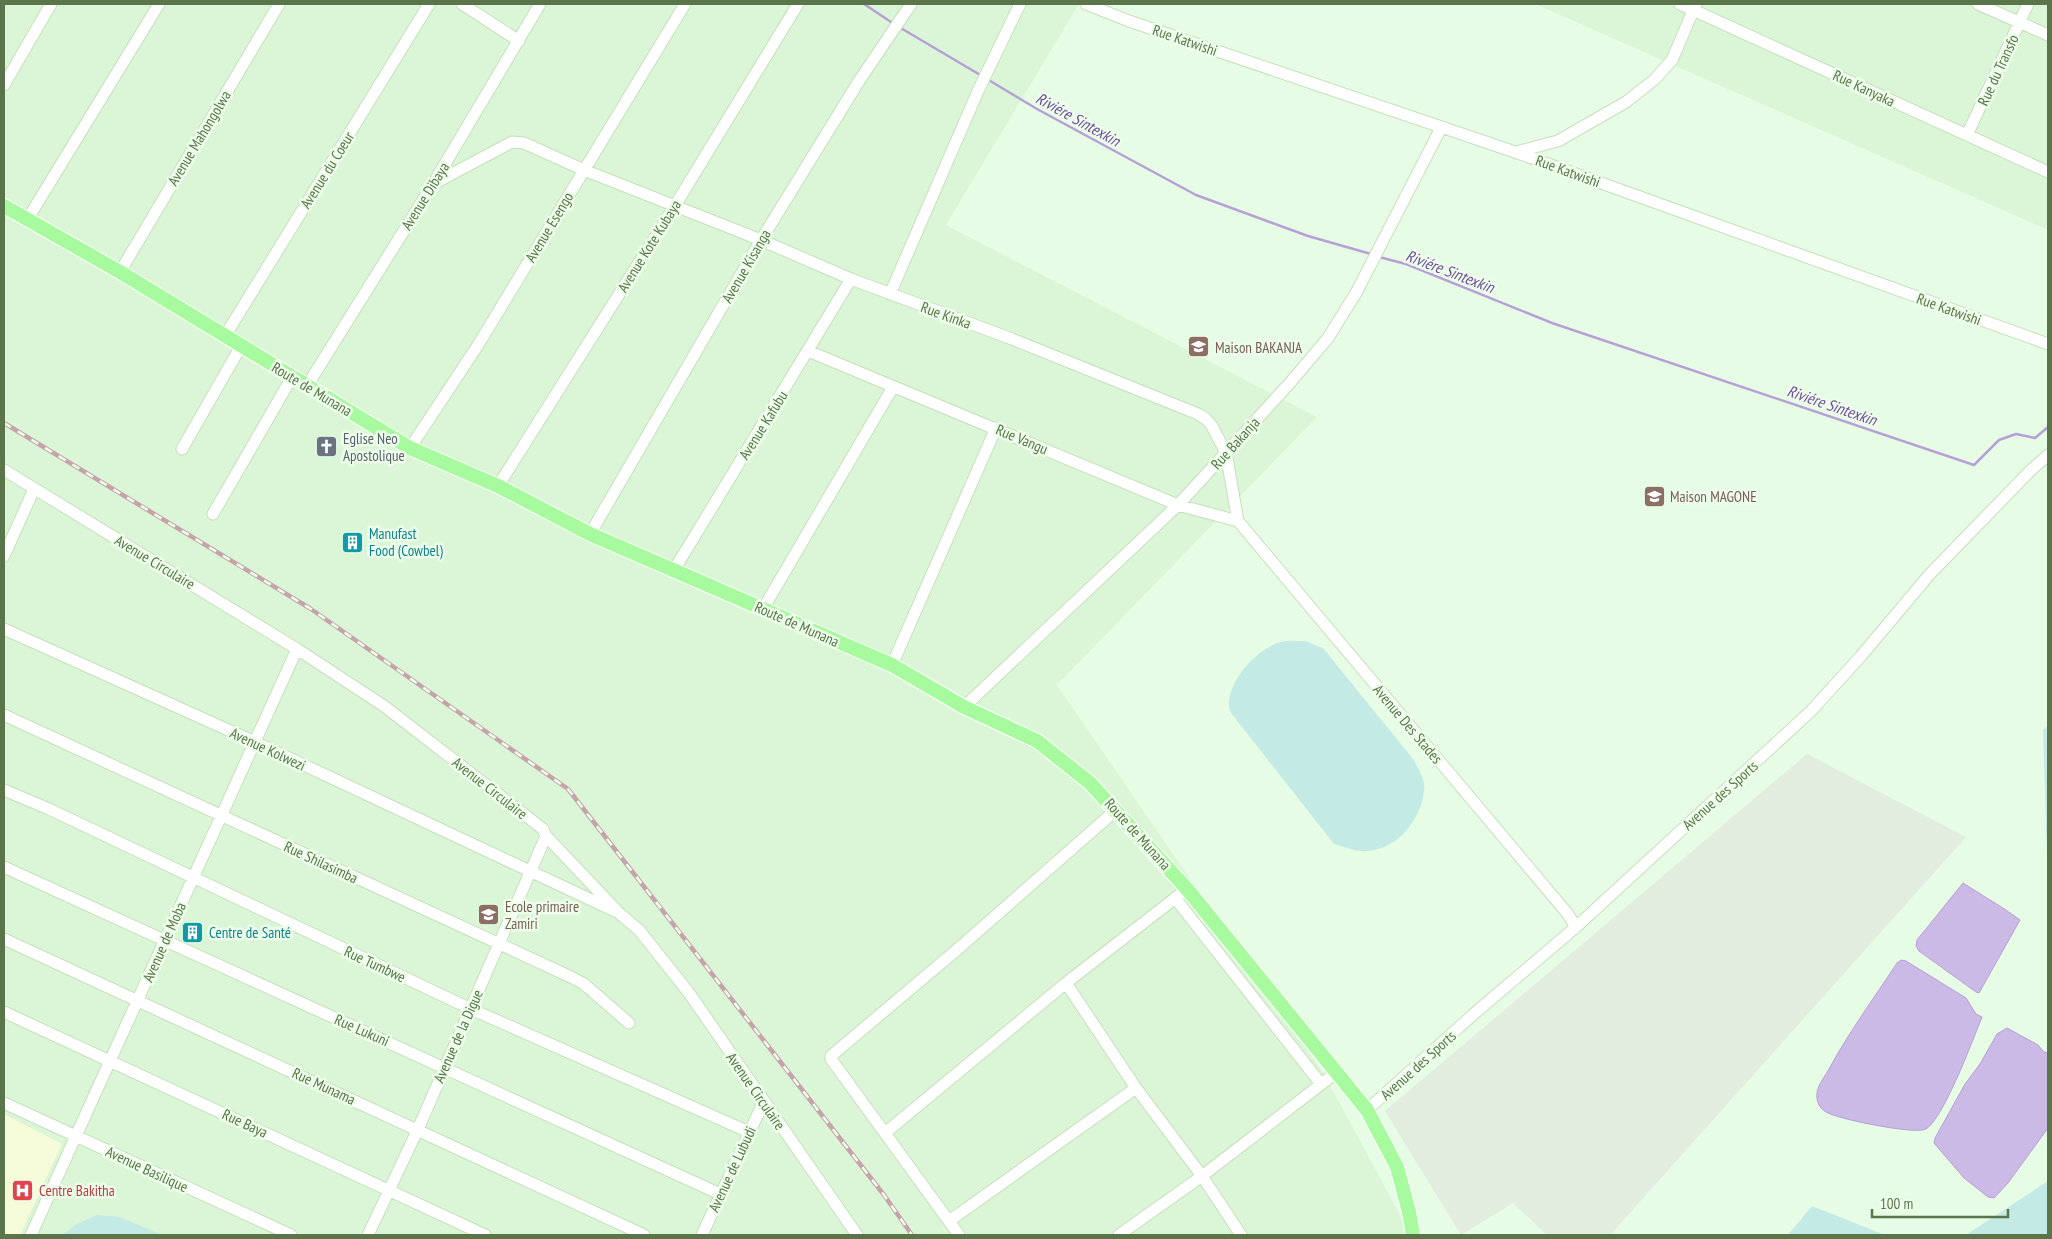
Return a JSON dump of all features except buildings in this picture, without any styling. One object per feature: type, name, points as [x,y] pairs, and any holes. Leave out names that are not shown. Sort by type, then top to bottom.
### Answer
[{"type":"main road","name":"Route de Munana","points":[[4,206],[120,272],[410,448],[498,486],[590,534],[892,665],[964,707],[1037,741],[1073,768],[1116,810],[1187,888],[1367,1110],[1397,1167],[1410,1212],[1413,1235]]},
{"type":"street","points":[[4,85],[51,4]]},
{"type":"street","points":[[27,220],[159,4]]},
{"type":"street","name":"Avenue Mahongolwa","points":[[120,272],[279,4]]},
{"type":"street","name":"Avenue du Coeur","points":[[225,336],[429,4]]},
{"type":"street","points":[[462,4],[519,40]]},
{"type":"street","name":"Avenue Dibaya","points":[[307,386],[433,184],[540,4]]},
{"type":"street","name":"Avenue Esengo","points":[[410,448],[478,345],[684,4]]},
{"type":"street","name":"Avenue Kote Kubaya","points":[[498,486],[676,204],[798,4]]},
{"type":"street","name":"Avenue Kisanga","points":[[590,534],[761,240],[859,81],[911,4]]},
{"type":"street","points":[[890,294],[978,91],[1020,4]]},
{"type":"street","name":"Rue Katwishi","points":[[1086,4],[1129,21],[1516,152],[2048,344]]},
{"type":"street","name":"Rue Kanyaka","points":[[1680,4],[1695,7],[2048,172]]},
{"type":"street","points":[[1978,4],[2048,35]]},
{"type":"street","name":"Rue du Transfo","points":[[1967,135],[2021,23],[2028,4]]},
{"type":"street","points":[[1516,152],[1566,137],[1626,102],[1654,80],[1672,60],[1695,7]]},
{"type":"street","name":"Rue Bakanja","points":[[964,707],[1178,505],[1328,338],[1352,300],[1441,128]]},
{"type":"street","name":"Rue Kinka","points":[[433,184],[512,142],[524,143],[584,170],[676,204],[851,279],[1012,339],[1198,414],[1212,426],[1226,453],[1238,522]]},
{"type":"street","name":"Avenue Kafubu","points":[[674,570],[851,279]]},
{"type":"street","points":[[182,449],[241,346]]},
{"type":"street","name":"Rue Vangu","points":[[808,352],[996,428],[1178,505],[1238,522]]},
{"type":"street","points":[[213,514],[292,377]]},
{"type":"street","points":[[763,609],[893,387]]},
{"type":"street","points":[[892,665],[996,428]]},
{"type":"street","name":"Avenue des Sports","points":[[1367,1110],[1474,1013],[1576,927],[1812,711],[1930,574],[2029,472],[2048,456]]},
{"type":"street","name":"Avenue Circulaire","points":[[4,470],[297,649],[384,706],[543,829],[546,836],[620,914],[639,930],[688,993],[858,1235]]},
{"type":"street","points":[[5,549],[34,489]]},
{"type":"street","name":"Avenue Des Stades","points":[[1238,522],[1548,890],[1576,927]]},
{"type":"street","name":"Avenue Kolwezi","points":[[4,630],[254,742],[620,914]]},
{"type":"street","name":"Avenue de Moba","points":[[31,1235],[297,649]]},
{"type":"street","name":"Rue Shilasimba","points":[[4,715],[584,984],[629,1023]]},
{"type":"street","name":"Rue Tumbwe","points":[[4,790],[471,1009],[749,1132]]},
{"type":"street","points":[[959,1235],[831,1059],[833,1052],[959,948],[1116,810]]},
{"type":"street","name":"Avenue de la Digue","points":[[368,1235],[418,1129],[546,836]]},
{"type":"street","name":"Rue Lukuni","points":[[4,867],[720,1194]]},
{"type":"street","points":[[885,1133],[1066,983],[1187,888]]},
{"type":"street","points":[[1175,898],[1321,1084]]},
{"type":"street","name":"Rue Munama","points":[[4,939],[644,1235]]},
{"type":"street","points":[[1066,983],[1136,1088],[1202,1176],[1241,1235]]},
{"type":"street","name":"Rue Baya","points":[[4,1012],[485,1235]]},
{"type":"street","points":[[1124,1234],[1337,1072]]},
{"type":"street","points":[[949,1221],[1136,1088]]},
{"type":"street","name":"Avenue de Lubudi","points":[[702,1235],[763,1102]]},
{"type":"street","name":"Avenue Basilique","points":[[4,1103],[291,1235]]},
{"type":"shaded area","points":[[4,4],[1079,4],[946,225],[1317,417],[1057,685],[1324,1074],[1411,1235],[4,1235]]},
{"type":"shaded area","points":[[1535,4],[2048,4],[2048,230],[1746,97]]},
{"type":"shaded area","points":[[1305,641],[1323,648],[1413,759],[1423,778],[1422,802],[1413,822],[1398,839],[1379,849],[1359,851],[1334,844],[1229,708],[1231,692],[1235,683],[1240,674],[1255,657],[1263,650],[1281,642]]},
{"type":"shaded area","points":[[2048,726],[2048,884],[2043,730]]},
{"type":"shaded area","points":[[1807,754],[1966,837],[1610,1235],[1547,1235],[1513,1203],[1461,1235],[1385,1111]]},
{"type":"shaded area","points":[[1963,883],[2020,920],[1979,993],[1919,951],[1916,946],[1917,940]]},
{"type":"shaded area","points":[[1901,960],[1906,961],[1966,998],[1976,1014],[1982,1017],[1941,1110],[1926,1129],[1919,1130],[1876,1125],[1833,1115],[1826,1112],[1818,1104],[1817,1099],[1820,1084],[1845,1042],[1897,963]]},
{"type":"shaded area","points":[[2007,1028],[2038,1045],[2044,1052],[2048,1053],[2048,1128],[2008,1183],[1994,1198],[1988,1197],[1964,1178],[1934,1143],[1965,1084],[1980,1064],[1997,1034]]},
{"type":"shaded area","name":"Centre Bakitha","points":[[4,1114],[62,1144],[20,1235],[4,1235]]},
{"type":"shaded area","points":[[2048,1181],[2048,1235],[1966,1235]]},
{"type":"shaded area","points":[[1812,1206],[1885,1235],[1788,1235]]},
{"type":"shaded area","points":[[97,1215],[120,1217],[162,1235],[62,1235],[77,1224]]},
{"type":"waterway","name":"Riviére Sintexkin","points":[[864,4],[894,24]]},
{"type":"waterway","name":"Riviére Sintexkin","points":[[899,27],[982,76]]},
{"type":"waterway","name":"Riviére Sintexkin","points":[[987,79],[1037,109],[1196,195],[1308,236],[1371,254]]},
{"type":"waterway","name":"Riviére Sintexkin","points":[[1379,257],[1406,264],[1552,323],[1974,465],[1999,440],[2016,434],[2035,438],[2048,427]]},
{"type":"railway","points":[[4,423],[311,609],[568,789],[884,1195],[912,1235]]},
{"type":"place","name":"Maison BAKANJA","points":[[1199,347]]},
{"type":"place","name":"Eglise Neo Apostolique","points":[[327,447]]},
{"type":"place","name":"Maison MAGONE","points":[[1654,496]]},
{"type":"place","name":"Manufast Food (Cowbel)","points":[[353,542]]},
{"type":"place","name":"Ecole primaire Zamiri","points":[[489,915]]},
{"type":"place","name":"Centre de Santé","points":[[193,932]]},
{"type":"place","name":"Centre Bakitha","points":[[23,1190]]}]
